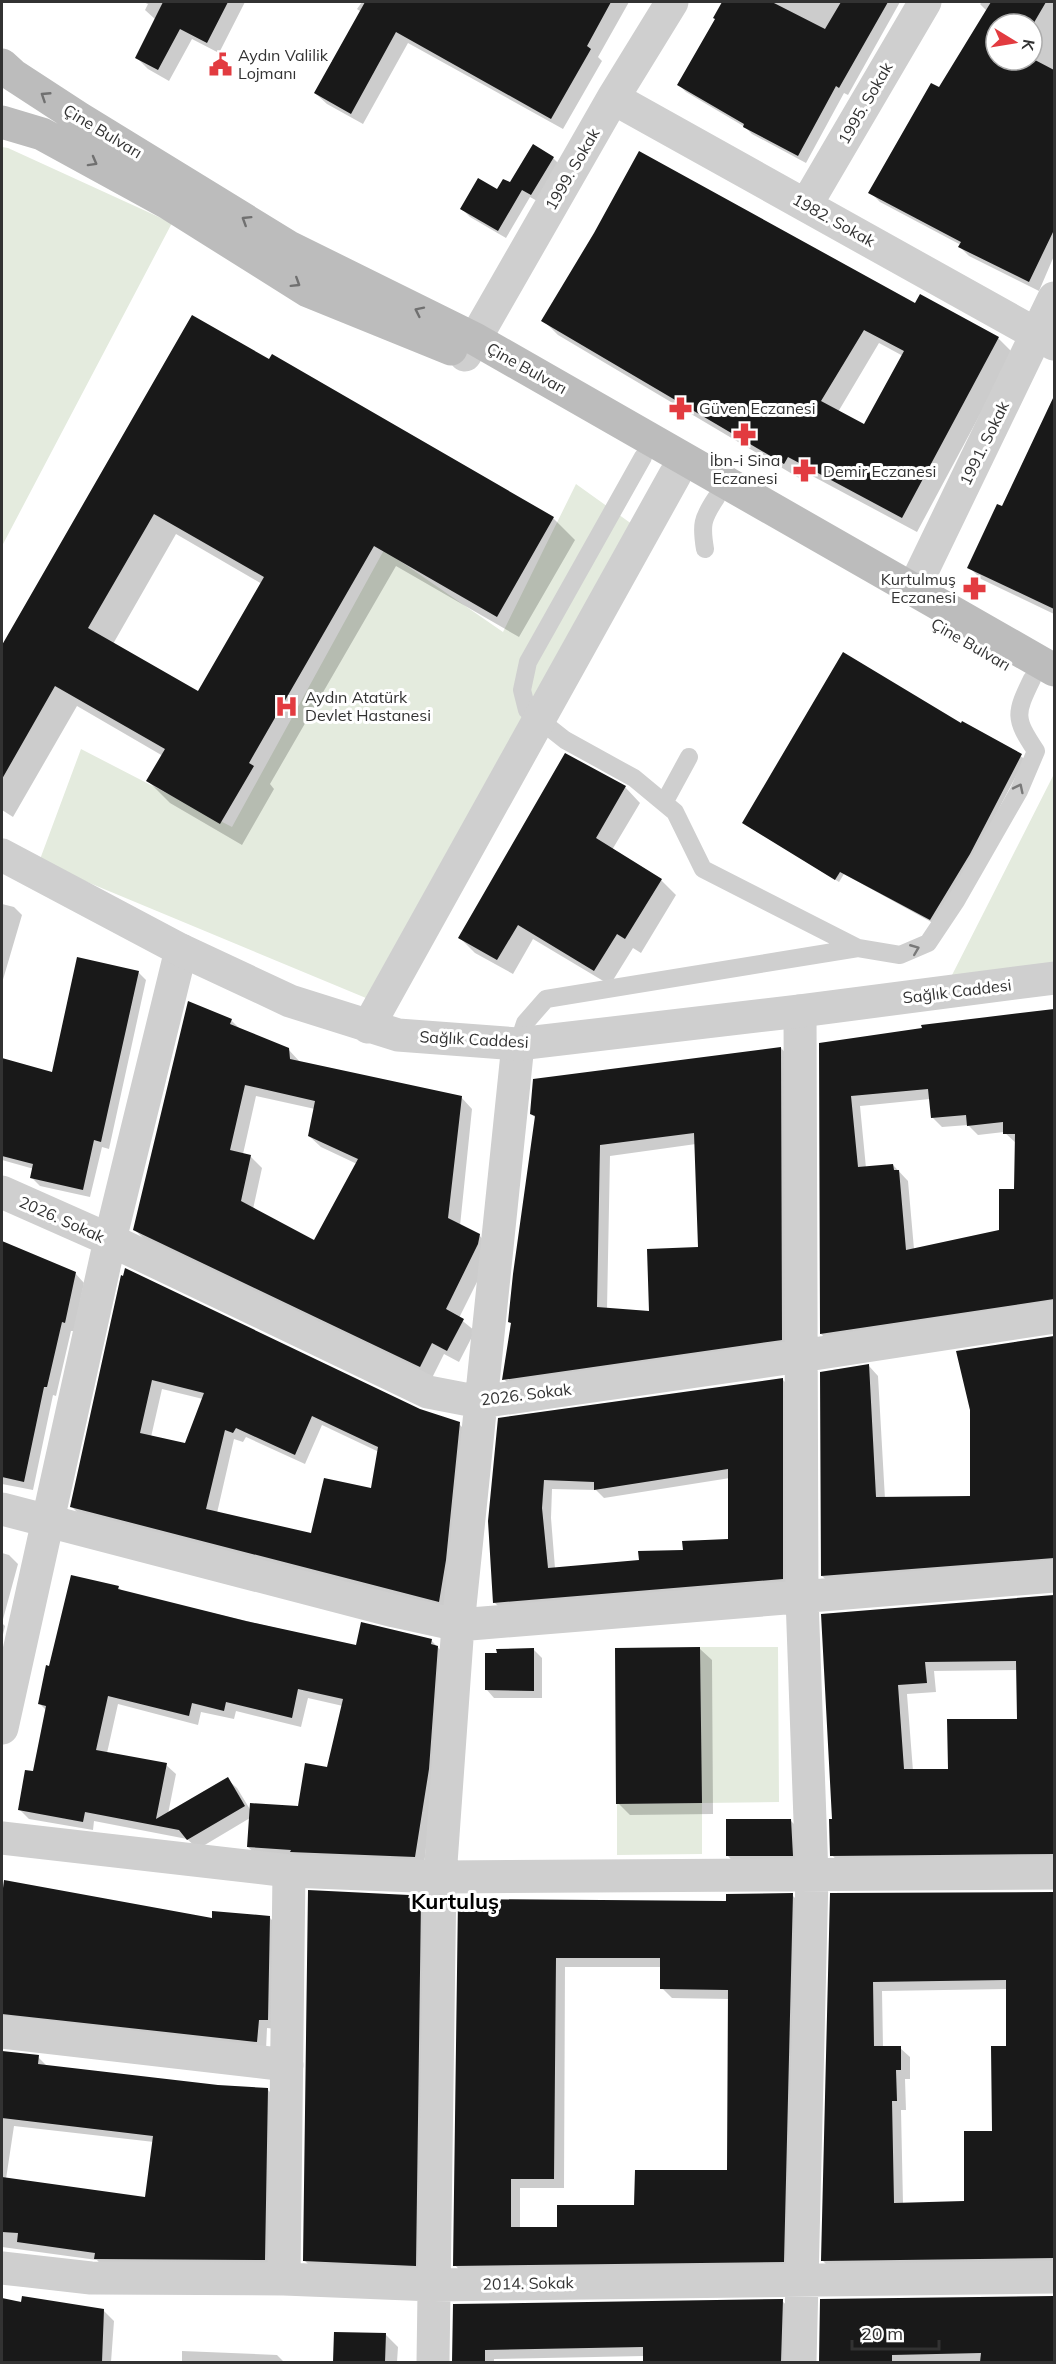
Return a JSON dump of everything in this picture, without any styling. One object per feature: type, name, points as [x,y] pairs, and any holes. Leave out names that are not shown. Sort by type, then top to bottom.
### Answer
[{"type":"main road","name":"Çine Bulvarı","points":[[2,64],[13,75],[79,118],[289,247],[680,466],[914,588],[1047,680]]},
{"type":"main road","name":"Çine Bulvarı","points":[[2,122],[42,134],[168,203],[308,291],[470,347],[643,457],[680,466],[716,498],[1047,680]]},
{"type":"street","name":"1999. Sokak","points":[[470,347],[613,98],[672,2]]},
{"type":"street","name":"1995. Sokak","points":[[806,205],[925,2]]},
{"type":"street","name":"1982. Sokak","points":[[613,98],[1045,339]]},
{"type":"street","name":"1991. Sokak","points":[[914,588],[1045,339],[1054,298]]},
{"type":"street","points":[[368,1027],[680,466]]},
{"type":"street","name":"Sağlık Caddesi","points":[[2,855],[182,950],[290,1001],[398,1035],[519,1044],[1054,978]]},
{"type":"street","points":[[2,1728],[110,1240],[182,950]]},
{"type":"street","points":[[800,1011],[802,1598],[812,1876],[800,2362]]},
{"type":"street","points":[[433,2362],[440,1877],[458,1625],[519,1044]]},
{"type":"street","name":"2026. Sokak","points":[[2,1192],[110,1240],[428,1392],[480,1402],[1054,1317]]},
{"type":"street","points":[[2,1509],[394,1611],[458,1625],[1054,1576]]},
{"type":"street","points":[[2,1838],[289,1871],[440,1877],[1054,1873]]},
{"type":"street","points":[[284,2279],[289,1871]]},
{"type":"street","points":[[2,2032],[287,2065]]},
{"type":"street","name":"2014. Sokak","points":[[2,2268],[91,2278],[284,2279],[433,2284],[801,2278],[1054,2277]]},
{"type":"lane","points":[[643,457],[528,662],[522,690],[527,710],[539,720],[565,740],[634,778],[675,812],[703,869],[858,948],[900,955],[928,943],[956,901],[1019,791],[1036,751],[1021,729],[1018,708],[1047,680]]},
{"type":"lane","points":[[705,549],[702,527],[706,513],[716,498]]},
{"type":"lane","points":[[664,803],[689,757]]},
{"type":"lane","points":[[519,1044],[525,1023],[546,999],[858,948]]},
{"type":"shaded area","points":[[2,147],[172,223],[2,546]]},
{"type":"shaded area","points":[[576,484],[643,532],[378,1003],[39,862],[81,749],[232,827],[384,550],[503,632]]},
{"type":"shaded area","points":[[1054,774],[1054,967],[950,979]]},
{"type":"shaded area","points":[[700,1647],[778,1647],[779,1802],[702,1803],[702,1854],[617,1855],[617,1804],[701,1803]]},
{"type":"building","points":[[163,2],[228,2],[207,43],[180,29],[158,70],[135,58]]},
{"type":"building","points":[[365,2],[611,2],[587,46],[591,49],[551,119],[396,32],[351,114],[314,93]]},
{"type":"building","points":[[722,2],[772,2],[825,29],[841,2],[888,2],[839,88],[836,86],[798,156],[743,127],[744,124],[677,85],[715,19],[713,18]]},
{"type":"building","points":[[991,2],[1046,2],[1040,12],[985,12]]},
{"type":"building","points":[[984,13],[984,72],[1044,72],[1044,65],[1054,70],[1054,230],[1029,282],[958,247],[961,242],[868,193],[931,83],[939,87]]},
{"type":"building","points":[[533,144],[554,157],[531,195],[522,190],[498,231],[460,209],[478,178],[497,189],[503,179],[510,182]]},
{"type":"building","points":[[639,151],[915,303],[920,294],[999,337],[902,518],[788,457],[784,464],[541,321],[594,233]],"holes":[[[864,330],[904,351],[864,424],[821,401]]]},
{"type":"building","points":[[192,315],[269,359],[272,354],[554,517],[497,617],[374,546],[249,763],[254,766],[220,824],[146,781],[165,749],[55,686],[2,779],[2,645]],"holes":[[[154,514],[264,577],[198,691],[88,628]]]},
{"type":"building","points":[[1054,396],[1054,609],[967,568],[997,504],[1002,506]]},
{"type":"building","points":[[843,652],[961,723],[962,721],[1022,754],[970,854],[930,920],[840,872],[835,880],[742,823]]},
{"type":"building","points":[[565,753],[626,786],[596,838],[662,879],[625,939],[617,934],[594,971],[518,925],[497,960],[458,938]]},
{"type":"building","points":[[77,957],[139,971],[101,1142],[94,1140],[83,1190],[30,1178],[33,1164],[2,1156],[2,1058],[52,1072]]},
{"type":"building","points":[[188,1001],[232,1019],[230,1024],[289,1048],[290,1059],[462,1096],[448,1218],[480,1234],[478,1244],[446,1309],[464,1319],[447,1351],[432,1343],[420,1367],[133,1230]],"holes":[[[245,1085],[315,1101],[308,1136],[358,1159],[314,1240],[241,1201],[251,1155],[230,1150]]]},
{"type":"building","points":[[1054,1009],[1054,1299],[820,1334],[819,1043],[922,1028],[921,1025]],"holes":[[[928,1089],[931,1118],[966,1115],[967,1126],[1003,1122],[1003,1134],[1015,1134],[1014,1189],[999,1189],[999,1230],[906,1250],[899,1170],[894,1170],[893,1164],[858,1167],[851,1096]]]},
{"type":"building","points":[[781,1047],[782,1340],[502,1380],[511,1323],[508,1322],[513,1274],[535,1116],[530,1114],[533,1079]],"holes":[[[694,1133],[698,1247],[647,1249],[649,1311],[597,1307],[600,1145]]]},
{"type":"building","points":[[2,1241],[76,1272],[65,1323],[62,1322],[47,1387],[44,1387],[24,1482],[2,1477]]},
{"type":"building","points":[[125,1268],[420,1409],[460,1422],[446,1560],[439,1602],[70,1507],[121,1275],[123,1276]],"holes":[[[152,1380],[204,1393],[185,1443],[140,1433]],[[312,1416],[378,1447],[371,1488],[324,1478],[311,1533],[206,1509],[225,1430],[233,1433],[236,1428],[295,1455]]]},
{"type":"building","points":[[1054,1336],[1054,1558],[821,1576],[820,1372],[869,1364],[876,1497],[970,1496],[970,1410],[956,1351]]},
{"type":"building","points":[[783,1378],[783,1579],[493,1603],[488,1521],[498,1418]],"holes":[[[728,1469],[728,1539],[682,1541],[683,1550],[638,1551],[639,1560],[548,1568],[542,1508],[544,1480],[594,1482],[594,1490]]]},
{"type":"building","points":[[71,1575],[246,1621],[356,1645],[361,1622],[432,1639],[431,1644],[438,1646],[429,1769],[415,1857],[290,1852],[291,1850],[247,1847],[250,1803],[298,1806],[305,1763],[327,1767],[343,1699],[298,1689],[292,1718],[226,1702],[224,1711],[192,1703],[189,1716],[108,1696],[96,1750],[167,1763],[156,1819],[228,1777],[245,1806],[187,1840],[179,1830],[85,1812],[83,1822],[18,1810],[25,1770],[33,1771],[46,1706],[38,1704],[46,1665],[49,1666]]},
{"type":"building","points":[[1054,1595],[1054,1854],[830,1856],[829,1819],[832,1819],[821,1614]],"holes":[[[1016,1661],[1017,1719],[947,1719],[948,1769],[904,1769],[898,1685],[927,1683],[925,1662]]]},
{"type":"building","points":[[700,1647],[702,1803],[616,1804],[615,1648]]},
{"type":"building","points":[[534,1648],[534,1691],[485,1690],[485,1653],[497,1653],[496,1649]]},
{"type":"building","points":[[726,1819],[791,1819],[793,1856],[726,1856]]},
{"type":"building","points":[[4,1880],[212,1918],[212,1911],[270,1916],[268,2020],[259,2020],[257,2042],[2,2014]]},
{"type":"building","points":[[308,1890],[409,1895],[408,1898],[421,1899],[416,2266],[303,2261]]},
{"type":"building","points":[[1054,1892],[1054,2258],[821,2261],[830,1893]],"holes":[[[1006,1980],[1006,2046],[991,2046],[992,2131],[964,2131],[964,2201],[894,2203],[892,2101],[897,2101],[896,2070],[901,2070],[901,2046],[874,2046],[873,1982]]]},
{"type":"building","points":[[793,1893],[784,2262],[453,2266],[458,1899],[726,1901],[726,1894]],"holes":[[[556,1958],[660,1958],[660,1989],[728,1990],[727,2170],[635,2170],[634,2205],[557,2205],[557,2227],[511,2227],[511,2179],[554,2179]]]},
{"type":"building","points":[[2,2051],[39,2055],[38,2064],[218,2085],[268,2088],[265,2260],[94,2259],[95,2253],[17,2242],[18,2233],[2,2232],[2,2177],[145,2197],[153,2136],[2,2118]]},
{"type":"building","points":[[22,2296],[104,2309],[102,2362],[2,2362],[2,2298],[21,2302]]},
{"type":"building","points":[[1054,2296],[1054,2362],[980,2362],[981,2353],[892,2355],[892,2362],[819,2362],[820,2299]]},
{"type":"building","points":[[783,2299],[781,2362],[643,2362],[643,2347],[485,2350],[485,2362],[452,2362],[453,2304]]},
{"type":"building","points":[[334,2332],[386,2333],[385,2362],[333,2362]]},
{"type":"place","name":"Aydın Valilik Lojmanı","points":[[220,64]]},
{"type":"place","name":"Güven Eczanesi","points":[[681,408]]},
{"type":"place","name":"İbn-i Sina Eczanesi","points":[[745,435]]},
{"type":"place","name":"Demir Eczanesi","points":[[805,471]]},
{"type":"place","name":"Kurtulmuş Eczanesi","points":[[974,588]]},
{"type":"place","name":"Aydın Atatürk Devlet Hastanesi","points":[[287,706]]},
{"type":"district","name":"Kurtuluş","points":[[455,1901]]}]
